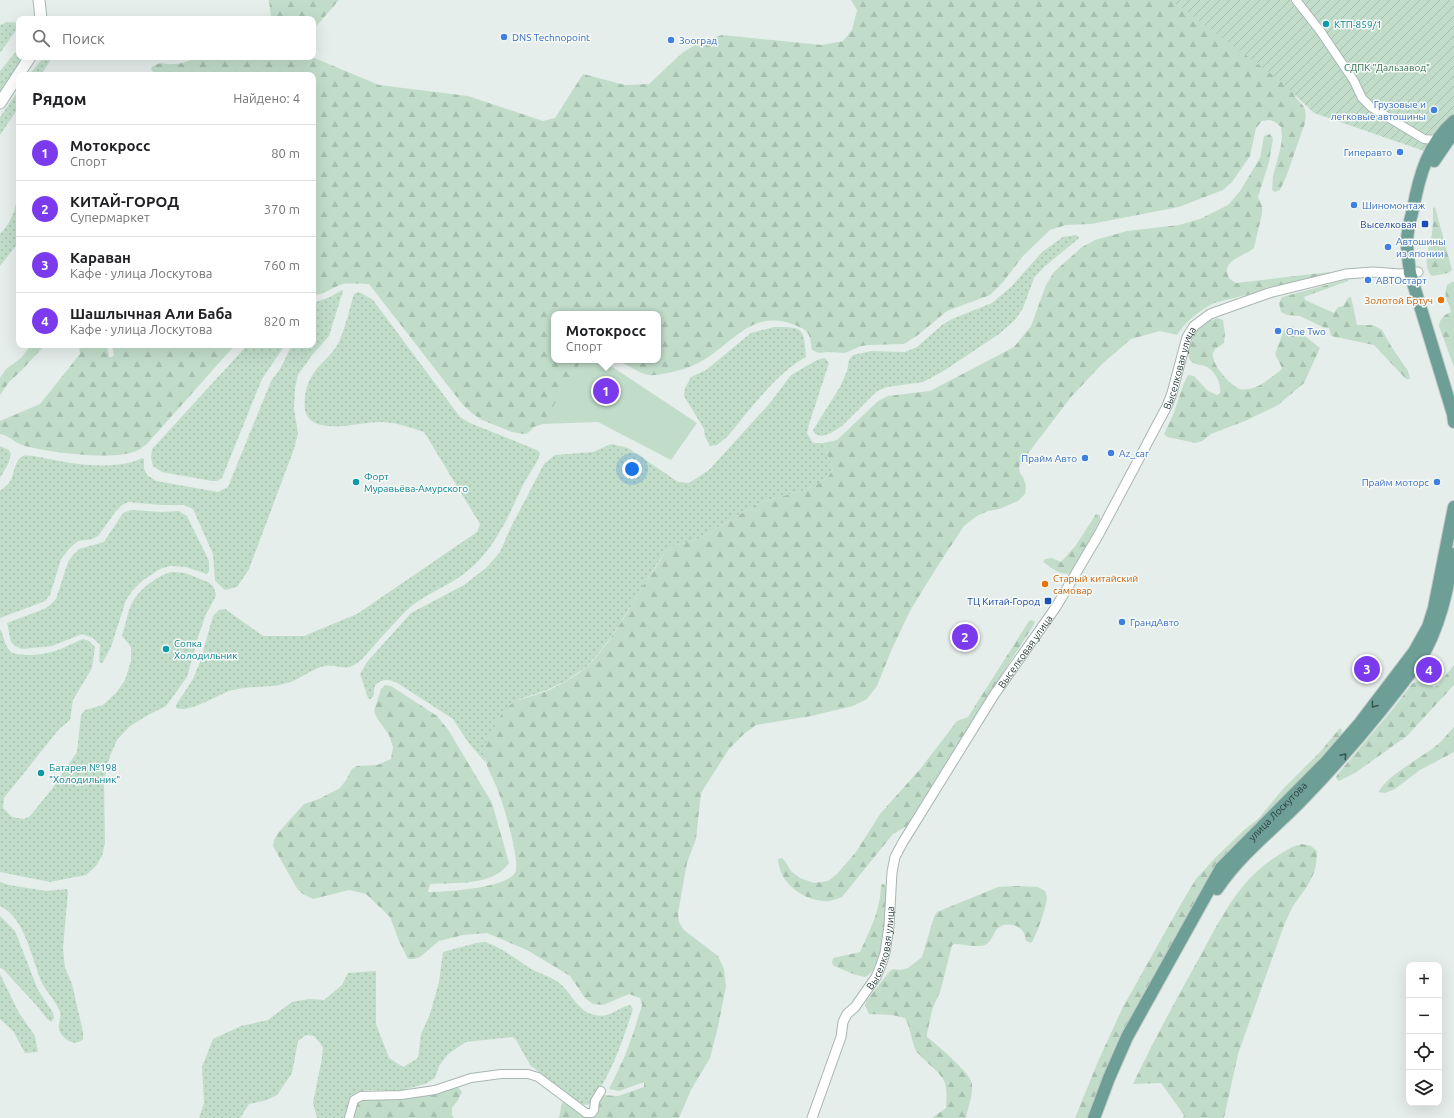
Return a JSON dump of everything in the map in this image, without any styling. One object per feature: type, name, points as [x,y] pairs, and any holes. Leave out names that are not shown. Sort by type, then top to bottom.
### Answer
[{"type":"main road","points":[[39,0],[41,16]]},
{"type":"main road","points":[[20,72],[28,60]]},
{"type":"main road","points":[[0,102],[16,78]]},
{"type":"main road","points":[[1454,121],[1438,140],[1427,158],[1410,220],[1407,249],[1454,422]]},
{"type":"main road","points":[[1454,132],[1436,158],[1427,182],[1416,236],[1414,273],[1454,391]]},
{"type":"main road","name":"улица Лоскутова","points":[[1094,1118],[1126,1037],[1221,868],[1326,762],[1360,723],[1414,652],[1422,639],[1428,628],[1434,608],[1454,507]]},
{"type":"main road","name":"улица Лоскутова","points":[[1102,1118],[1123,1062],[1141,1026],[1208,903],[1226,876],[1342,758],[1369,727],[1424,654],[1437,626],[1454,554]]},
{"type":"street","points":[[1296,0],[1321,32],[1344,66],[1362,98],[1371,107],[1424,139],[1438,140]]},
{"type":"street","name":"Выселковая улица","points":[[812,1118],[841,1037],[842,1022],[847,1014],[855,1007],[876,977],[885,953],[889,926],[892,872],[898,852],[938,784],[994,695],[1056,607],[1099,534],[1167,406],[1187,337],[1194,326],[1210,314],[1224,308],[1269,293],[1321,280],[1346,274],[1373,272],[1414,273]]},
{"type":"street","points":[[349,1118],[354,1100],[361,1096],[401,1096],[435,1090],[471,1078],[500,1074],[528,1074],[538,1077],[586,1113],[592,1113],[594,1110],[595,1101],[601,1091]]},
{"type":"green space","points":[[269,0],[339,0],[316,27],[316,16],[271,16]]},
{"type":"green space","points":[[851,0],[1211,0],[1290,83],[1293,93],[1305,108],[1305,123],[1280,190],[1275,192],[1272,190],[1273,176],[1281,146],[1281,127],[1270,120],[1262,121],[1256,128],[1250,156],[1232,182],[1223,190],[1179,207],[1091,224],[1066,225],[1050,230],[1023,256],[1003,282],[990,295],[947,311],[918,335],[904,344],[861,346],[845,353],[819,353],[812,350],[808,333],[802,328],[779,321],[767,321],[746,329],[707,358],[692,366],[666,373],[649,375],[622,363],[661,363],[661,311],[551,311],[551,363],[580,363],[557,419],[534,427],[528,433],[524,434],[512,432],[482,420],[463,405],[369,284],[343,284],[316,295],[316,72],[153,72],[151,69],[158,64],[180,63],[190,60],[316,60],[316,59],[379,85],[468,96],[543,121],[555,118],[583,74],[625,85],[649,84],[682,53],[695,45],[722,35],[822,45],[843,41],[852,30],[857,10]]},
{"type":"green space","name":"СДПК \"Дальзавод\"","points":[[1171,0],[1454,0],[1454,120],[1427,152],[1314,113],[1278,79]]},
{"type":"green space","points":[[7,22],[16,23],[16,30],[0,53],[0,25]]},
{"type":"green space","points":[[16,52],[16,60],[21,60],[0,94],[0,71]]},
{"type":"green space","points":[[42,60],[51,60],[43,72],[32,72]]},
{"type":"green space","points":[[16,94],[16,111],[0,135],[0,117]]},
{"type":"green space","points":[[1270,134],[1273,139],[1269,162],[1258,197],[1262,206],[1262,213],[1254,248],[1232,261],[1227,268],[1227,273],[1230,279],[1236,283],[1330,272],[1330,274],[1214,303],[1194,316],[1177,335],[1160,331],[1131,339],[1102,364],[1071,397],[1020,464],[1020,473],[1026,486],[1025,494],[1018,501],[977,516],[964,526],[910,611],[891,651],[877,686],[867,699],[853,706],[811,716],[756,725],[744,734],[729,749],[701,793],[696,839],[687,863],[678,913],[679,922],[684,930],[718,956],[724,969],[726,986],[710,1058],[691,1090],[679,1118],[558,1118],[563,1102],[566,1102],[585,1115],[597,1106],[602,1095],[618,1096],[644,1087],[644,1082],[619,1091],[609,1089],[624,1058],[633,1034],[642,1005],[640,998],[629,994],[603,1005],[593,1004],[585,998],[570,976],[527,950],[487,933],[463,935],[439,941],[420,957],[408,959],[390,917],[366,894],[349,890],[313,899],[298,890],[273,846],[274,840],[278,833],[304,804],[319,799],[340,788],[352,769],[357,766],[377,765],[391,759],[393,747],[389,735],[374,711],[381,689],[385,685],[391,686],[437,716],[449,731],[492,803],[509,863],[502,871],[483,880],[462,883],[430,884],[428,892],[488,886],[509,878],[515,873],[516,857],[504,807],[487,766],[485,747],[487,739],[501,715],[512,704],[523,698],[547,691],[562,683],[582,671],[594,659],[617,629],[664,553],[674,546],[698,539],[761,502],[802,491],[816,485],[828,477],[833,469],[823,443],[837,440],[878,401],[888,396],[930,391],[1014,347],[1031,326],[1046,285],[1054,272],[1082,247],[1095,240],[1127,231],[1179,225],[1200,219],[1228,205],[1240,191],[1260,158],[1264,136]]},
{"type":"green space","points":[[16,203],[16,246],[0,266],[0,234],[8,224],[14,212]]},
{"type":"green space","points":[[1435,207],[1452,270],[1448,273],[1432,276],[1427,266],[1427,261],[1432,233],[1433,208]]},
{"type":"green space","points":[[1076,235],[1079,237],[1078,239],[1044,267],[1034,278],[1023,308],[1015,320],[999,334],[942,372],[923,382],[887,387],[877,391],[842,426],[831,433],[822,436],[815,434],[813,430],[840,387],[847,371],[849,360],[853,355],[871,351],[905,352],[917,347],[942,325],[952,319],[992,303],[1011,287],[1042,252],[1063,237]]},
{"type":"green space","points":[[1349,279],[1348,281],[1304,297],[1305,300],[1334,313],[1338,307],[1343,306],[1348,298],[1351,297],[1357,325],[1373,325],[1382,330],[1408,371],[1410,379],[1406,379],[1374,345],[1331,336],[1329,328],[1325,328],[1300,316],[1287,315],[1281,312],[1279,303],[1282,297]]},
{"type":"green space","points":[[1454,282],[1454,367],[1439,326],[1443,317],[1451,312],[1447,300],[1446,290],[1447,285]]},
{"type":"green space","points":[[342,290],[343,291],[329,336],[312,355],[298,375],[295,388],[294,409],[298,433],[294,449],[249,569],[237,587],[225,590],[215,581],[213,554],[193,509],[184,505],[161,505],[128,502],[116,511],[98,536],[92,539],[78,541],[70,548],[61,559],[50,595],[45,601],[0,618],[0,491],[10,481],[16,463],[20,458],[23,456],[30,456],[87,465],[111,465],[133,462],[142,458],[144,459],[144,469],[147,475],[156,481],[218,492],[228,487],[271,381],[280,369],[290,348],[316,348],[316,302],[330,297]]},
{"type":"green space","points":[[359,292],[373,300],[460,417],[470,423],[537,450],[540,453],[539,456],[510,513],[489,549],[470,569],[458,578],[412,605],[358,663],[349,667],[321,667],[283,684],[233,690],[196,706],[182,709],[176,708],[176,705],[193,679],[200,662],[213,616],[219,610],[225,609],[263,636],[304,636],[357,614],[477,532],[480,524],[424,432],[386,422],[341,426],[324,425],[313,422],[306,414],[305,396],[310,379],[317,368],[331,354],[338,344],[354,294]]},
{"type":"green space","points":[[1217,318],[1223,320],[1225,334],[1224,343],[1215,349],[1213,358],[1222,374],[1236,387],[1241,389],[1249,389],[1258,386],[1281,370],[1282,368],[1275,354],[1284,330],[1287,327],[1292,326],[1320,348],[1304,383],[1278,405],[1245,421],[1211,434],[1202,441],[1196,443],[1167,437],[1164,434],[1188,375],[1194,376],[1208,391],[1217,395],[1220,393],[1219,382],[1213,372],[1207,367],[1196,364],[1189,359],[1190,345],[1198,330],[1206,323]]},
{"type":"green space","points":[[774,327],[791,327],[800,331],[803,334],[806,357],[784,372],[774,382],[727,437],[717,445],[710,446],[705,437],[704,429],[684,396],[685,388],[691,377],[706,370],[751,333]]},
{"type":"green space","points":[[29,348],[42,348],[9,382],[0,395],[0,378],[6,369],[21,358]]},
{"type":"green space","points":[[79,348],[108,348],[109,357],[112,357],[114,355],[113,348],[232,348],[146,445],[128,454],[98,456],[63,453],[22,445],[0,434],[0,421],[40,404],[80,354]]},
{"type":"green space","points":[[244,348],[283,348],[262,379],[222,478],[217,481],[212,481],[162,472],[153,466],[151,458],[152,449]]},
{"type":"green space","points":[[825,358],[829,363],[807,433],[813,443],[823,443],[833,469],[828,477],[816,485],[802,491],[761,502],[698,539],[674,546],[664,553],[612,636],[598,654],[586,667],[566,681],[547,690],[520,699],[487,739],[485,762],[468,742],[453,719],[399,684],[390,680],[381,681],[375,685],[373,697],[370,699],[368,698],[360,674],[367,662],[411,613],[464,585],[486,568],[500,552],[511,527],[544,464],[555,455],[593,452],[611,444],[628,448],[678,482],[689,483],[709,470],[770,403],[791,375],[817,360]]},
{"type":"green space","points":[[580,363],[607,363],[697,423],[671,460],[598,422],[542,424]]},
{"type":"green space","points":[[0,446],[9,450],[11,454],[8,464],[0,478]]},
{"type":"green space","points":[[131,510],[162,512],[179,511],[187,516],[209,561],[209,571],[207,574],[186,567],[170,566],[160,569],[142,581],[126,600],[111,647],[101,663],[99,662],[100,645],[93,638],[82,634],[52,646],[22,649],[15,646],[11,642],[7,623],[44,609],[50,605],[56,599],[68,562],[73,555],[79,549],[104,542],[123,513]]},
{"type":"green space","points":[[1096,514],[1100,515],[1100,520],[1073,571],[1065,574],[1061,573],[1043,562],[1045,559],[1052,558],[1061,562],[1076,545]]},
{"type":"green space","points":[[171,572],[185,573],[208,582],[213,586],[216,594],[206,614],[187,677],[166,706],[129,727],[117,740],[110,756],[104,781],[105,843],[102,856],[96,866],[86,875],[50,882],[0,872],[0,629],[5,644],[11,652],[16,654],[35,655],[49,653],[83,639],[89,641],[95,647],[92,668],[73,700],[70,720],[59,729],[4,798],[3,808],[12,817],[24,819],[30,816],[52,789],[77,752],[81,715],[85,710],[103,705],[116,693],[125,680],[131,661],[131,647],[122,636],[134,599],[153,581]]},
{"type":"green space","points":[[1032,620],[1035,622],[1033,626],[907,826],[893,834],[842,897],[828,901],[816,900],[793,888],[783,875],[779,867],[778,859],[782,858],[791,871],[800,878],[814,883],[828,881],[837,874],[856,852],[880,814],[921,768],[957,721],[968,717],[1029,621]]},
{"type":"green space","points":[[1454,665],[1454,685],[1407,736],[1355,773],[1339,781],[1336,778],[1412,684],[1415,682],[1420,682],[1434,687],[1438,685]]},
{"type":"green space","points":[[1454,727],[1454,752],[1420,770],[1395,789],[1385,793],[1379,792],[1396,773],[1431,750]]},
{"type":"green space","points":[[1340,728],[1342,730],[1341,735],[1308,774],[1240,844],[1132,1018],[1108,1066],[1088,1118],[1075,1118],[1099,1059],[1123,1007],[1196,879],[1216,857],[1244,830],[1258,819],[1283,789],[1320,752]]},
{"type":"green space","points":[[1302,844],[1311,846],[1317,851],[1315,869],[1310,882],[1292,908],[1283,928],[1238,1054],[1224,1118],[1183,1118],[1184,1115],[1161,1083],[1133,1084],[1147,1054],[1228,906],[1238,892],[1262,867],[1277,856],[1295,846]]},
{"type":"green space","points":[[0,882],[9,885],[46,891],[66,889],[68,891],[63,948],[65,968],[72,984],[83,1032],[83,1039],[81,1041],[75,1043],[69,1041],[60,1032],[59,1009],[42,983],[22,929],[16,919],[0,906]]},
{"type":"green space","points":[[881,884],[884,884],[886,888],[884,937],[877,962],[872,972],[865,977],[834,966],[832,963],[833,958],[860,952],[877,911],[881,893]]},
{"type":"green space","points":[[998,887],[1038,887],[1046,892],[1047,901],[1036,935],[1031,943],[1026,941],[1024,934],[1018,927],[1004,925],[996,930],[989,942],[985,945],[952,945],[941,989],[932,1010],[927,1037],[953,1059],[966,1073],[972,1084],[972,1092],[966,1118],[932,1118],[946,1108],[946,1088],[943,1079],[916,1051],[909,1026],[905,1018],[892,1015],[869,1014],[865,1005],[867,1000],[889,972],[893,969],[900,970],[908,968],[922,957],[934,917],[937,912]]},
{"type":"green space","points":[[0,916],[15,931],[38,990],[53,1013],[54,1018],[51,1022],[3,969],[0,968]]},
{"type":"green space","points":[[485,942],[504,951],[533,970],[558,982],[579,1006],[589,1013],[600,1016],[610,1014],[630,1005],[633,1009],[610,1070],[590,1104],[582,1104],[530,1065],[513,1037],[466,1042],[448,1054],[439,1066],[435,1078],[425,1084],[398,1091],[367,1090],[358,1092],[350,1098],[345,1118],[317,1118],[313,1103],[323,1047],[314,1036],[306,1035],[298,1041],[292,1073],[277,1095],[267,1100],[249,1104],[240,1118],[199,1118],[204,1103],[202,1067],[213,1039],[241,1026],[268,1020],[292,1002],[309,999],[324,1000],[342,985],[348,973],[376,971],[376,1024],[389,1058],[403,1067],[418,1058],[421,1034],[430,1014],[439,982],[443,952]]},
{"type":"green space","points":[[0,974],[19,1013],[35,1036],[38,1052],[25,1053],[13,1031],[0,1019]]},
{"type":"green space","points":[[455,1086],[462,1092],[452,1108],[452,1115],[454,1118],[353,1118],[357,1101],[362,1099]]},
{"type":"place","name":"КТП-859/1","points":[[1326,24]]},
{"type":"place","name":"DNS Technopoint","points":[[504,37]]},
{"type":"place","name":"Зооград","points":[[671,40]]},
{"type":"place","name":"Грузовые и легковые автошины","points":[[1434,110]]},
{"type":"place","name":"Гиперавто","points":[[1400,152]]},
{"type":"place","name":"Шиномонтаж","points":[[1354,205]]},
{"type":"place","name":"Выселковая","points":[[1425,224]]},
{"type":"place","name":"Автошины из японии","points":[[1388,247]]},
{"type":"place","name":"АВТОстарт","points":[[1368,280]]},
{"type":"place","name":"Золотой Бртуч","points":[[1441,300]]},
{"type":"place","name":"One Two","points":[[1278,331]]},
{"type":"place","name":"Мотокросс","points":[[606,391]]},
{"type":"place","name":"Az_car","points":[[1111,453]]},
{"type":"place","name":"Прайм Авто","points":[[1085,458]]},
{"type":"place","name":"Форт Муравьёва-Амурского","points":[[356,482]]},
{"type":"place","name":"Прайм моторс","points":[[1437,482]]},
{"type":"place","name":"Старый китайский самовар","points":[[1045,584]]},
{"type":"place","name":"ТЦ Китай-Город","points":[[1048,601]]},
{"type":"place","name":"ГрандАвто","points":[[1122,622]]},
{"type":"place","name":"КИТАЙ-ГОРОД","points":[[965,637]]},
{"type":"place","name":"Сопка Холодильник","points":[[166,649]]},
{"type":"place","name":"Караван","points":[[1367,669]]},
{"type":"place","name":"Шашлычная Али Баба","points":[[1429,670]]},
{"type":"place","name":"Батарея №198 \"Холодильник\"","points":[[41,773]]}]
